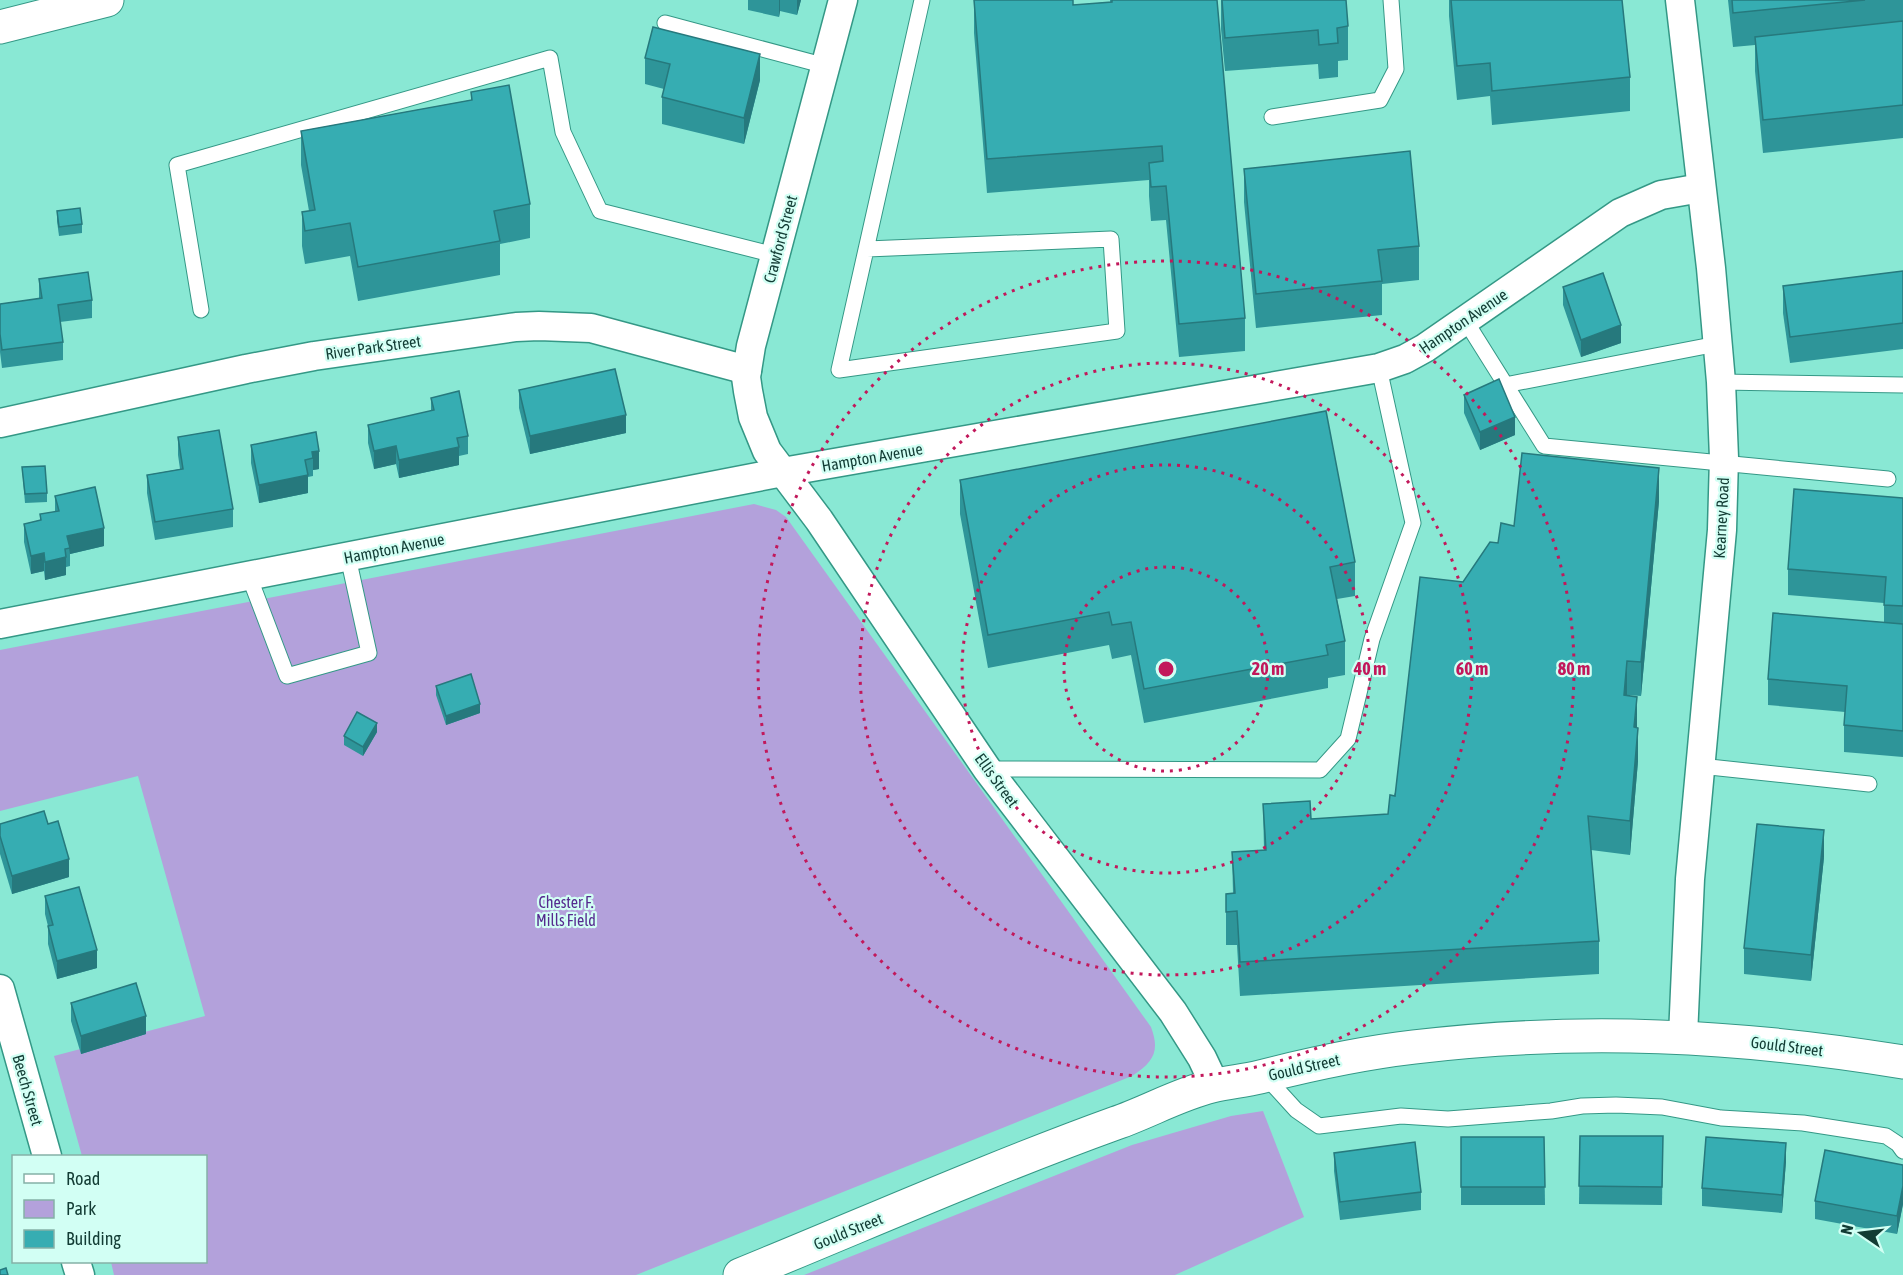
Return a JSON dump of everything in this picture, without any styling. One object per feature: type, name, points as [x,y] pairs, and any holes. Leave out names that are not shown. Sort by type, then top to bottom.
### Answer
[{"type":"main road","points":[[0,27],[106,0]]},
{"type":"main road","name":"Gould Street","points":[[740,1275],[1017,1161],[1211,1086],[1378,1052],[1465,1041],[1575,1035],[1683,1036],[1783,1045],[1903,1062]]},
{"type":"street","name":"Crawford Street","points":[[783,472],[767,451],[753,417],[747,370],[751,346],[843,0]]},
{"type":"street","name":"Kearney Road","points":[[1680,0],[1721,382],[1723,463],[1721,540],[1690,879],[1683,1036]]},
{"type":"street","name":"Hampton Avenue","points":[[0,624],[783,472],[1379,368],[1405,359],[1425,348],[1620,213],[1660,195],[1701,188]]},
{"type":"street","name":"River Park Street","points":[[0,423],[314,356],[516,327],[591,328],[747,370]]},
{"type":"street","name":"Ellis Street","points":[[783,472],[819,520],[987,769],[1173,1012],[1202,1058],[1210,1077],[1211,1086]]},
{"type":"street","name":"Beech Street","points":[[0,989],[47,1155]]},
{"type":"lane","points":[[867,249],[1111,239],[1117,332],[839,370],[922,0]]},
{"type":"lane","points":[[1272,117],[1380,100],[1396,69],[1391,0]]},
{"type":"lane","points":[[665,23],[826,66]]},
{"type":"lane","points":[[201,310],[177,165],[550,58],[563,132],[600,211],[775,255]]},
{"type":"lane","points":[[1465,320],[1544,446],[1888,479]]},
{"type":"lane","points":[[1505,385],[1717,344]]},
{"type":"lane","points":[[987,769],[1320,770],[1348,739],[1372,639],[1413,523],[1379,368]]},
{"type":"lane","points":[[1721,382],[1903,385]]},
{"type":"lane","points":[[249,576],[287,676],[369,652],[348,557]]},
{"type":"lane","points":[[1700,766],[1869,784]]},
{"type":"lane","points":[[1265,1076],[1296,1110],[1319,1126],[1401,1116],[1448,1119],[1551,1111],[1582,1106],[1651,1106],[1721,1118],[1803,1123],[1886,1136],[1898,1144],[1903,1151]]},
{"type":"green space","name":"Chester F. Mills Field","points":[[754,504],[776,510],[786,517],[1151,1027],[1155,1043],[1153,1055],[1146,1066],[1132,1076],[636,1275],[114,1275],[111,1263],[207,1263],[207,1155],[82,1155],[54,1056],[205,1016],[138,776],[0,811],[0,650]]},
{"type":"green space","points":[[1263,1111],[1304,1217],[1175,1275],[804,1275],[1132,1145],[1231,1116]]},
{"type":"building","points":[[974,0],[1073,0],[1073,5],[1112,2],[1112,0],[1217,0],[1245,318],[1179,324],[1166,186],[1151,187],[1149,163],[1163,161],[1162,146],[987,159]]},
{"type":"building","points":[[1222,0],[1346,0],[1348,26],[1337,28],[1338,43],[1319,45],[1318,30],[1225,38]]},
{"type":"building","points":[[1451,0],[1622,0],[1630,77],[1492,91],[1490,63],[1457,66]]},
{"type":"building","points":[[1732,0],[1865,0],[1733,13]]},
{"type":"building","points":[[1903,21],[1903,105],[1763,120],[1755,37]]},
{"type":"building","points":[[653,27],[760,54],[744,118],[662,97],[670,64],[645,58]]},
{"type":"building","points":[[509,85],[530,204],[494,211],[500,241],[358,267],[350,223],[305,231],[302,212],[315,210],[301,131],[472,100],[471,92]]},
{"type":"building","points":[[1410,151],[1419,246],[1378,250],[1382,281],[1256,294],[1244,169]]},
{"type":"building","points":[[80,208],[82,224],[59,227],[57,211]]},
{"type":"building","points":[[1903,271],[1903,323],[1790,337],[1783,286]]},
{"type":"building","points":[[88,272],[92,300],[58,305],[63,342],[2,350],[0,304],[42,298],[39,279]]},
{"type":"building","points":[[1603,273],[1621,325],[1581,340],[1563,287]]},
{"type":"building","points":[[615,369],[626,415],[530,436],[519,390]]},
{"type":"building","points":[[1499,379],[1515,417],[1480,432],[1464,395]]},
{"type":"building","points":[[459,391],[468,436],[457,438],[459,447],[399,460],[396,446],[374,451],[368,425],[434,410],[431,398]]},
{"type":"building","points":[[1326,411],[1355,562],[1330,567],[1345,641],[1326,645],[1328,655],[1144,689],[1131,622],[1112,625],[1109,612],[988,635],[960,480]]},
{"type":"building","points":[[219,430],[233,509],[155,522],[147,475],[183,469],[178,437]]},
{"type":"building","points":[[316,432],[319,451],[312,452],[313,458],[305,460],[308,475],[259,485],[251,445]]},
{"type":"building","points":[[1522,453],[1659,468],[1641,662],[1627,661],[1624,695],[1637,697],[1634,727],[1638,728],[1630,821],[1588,816],[1599,941],[1240,962],[1237,911],[1226,912],[1226,894],[1235,893],[1232,852],[1266,850],[1263,804],[1310,801],[1311,819],[1388,814],[1390,795],[1395,796],[1420,577],[1463,582],[1490,542],[1498,543],[1501,523],[1514,526]]},
{"type":"building","points":[[45,466],[47,493],[25,494],[22,467]]},
{"type":"building","points":[[95,487],[104,528],[67,536],[70,548],[65,549],[66,557],[45,562],[44,553],[31,556],[24,524],[41,520],[40,514],[59,511],[55,496]]},
{"type":"building","points":[[1794,489],[1903,498],[1903,606],[1884,605],[1886,577],[1788,569]]},
{"type":"building","points":[[1773,613],[1903,624],[1903,731],[1844,725],[1847,686],[1768,679]]},
{"type":"building","points":[[471,674],[480,704],[446,716],[436,686]]},
{"type":"building","points":[[357,712],[377,723],[363,747],[344,736]]},
{"type":"building","points":[[44,811],[48,824],[58,821],[69,859],[12,876],[0,836],[0,824]]},
{"type":"building","points":[[1757,824],[1824,830],[1811,955],[1744,948]]},
{"type":"building","points":[[79,887],[97,950],[57,961],[48,926],[53,925],[45,896]]},
{"type":"building","points":[[136,983],[146,1016],[81,1036],[71,1003]]},
{"type":"building","points":[[1580,1136],[1663,1136],[1662,1187],[1579,1186]]},
{"type":"building","points":[[1461,1137],[1544,1137],[1545,1187],[1461,1187]]},
{"type":"building","points":[[1706,1137],[1786,1143],[1782,1195],[1702,1188]]},
{"type":"building","points":[[1415,1142],[1421,1192],[1340,1202],[1334,1153]]},
{"type":"building","points":[[1825,1150],[1903,1165],[1903,1186],[1897,1216],[1815,1201]]},
{"type":"building","points":[[6,1268],[8,1275],[0,1275],[0,1270]]}]
